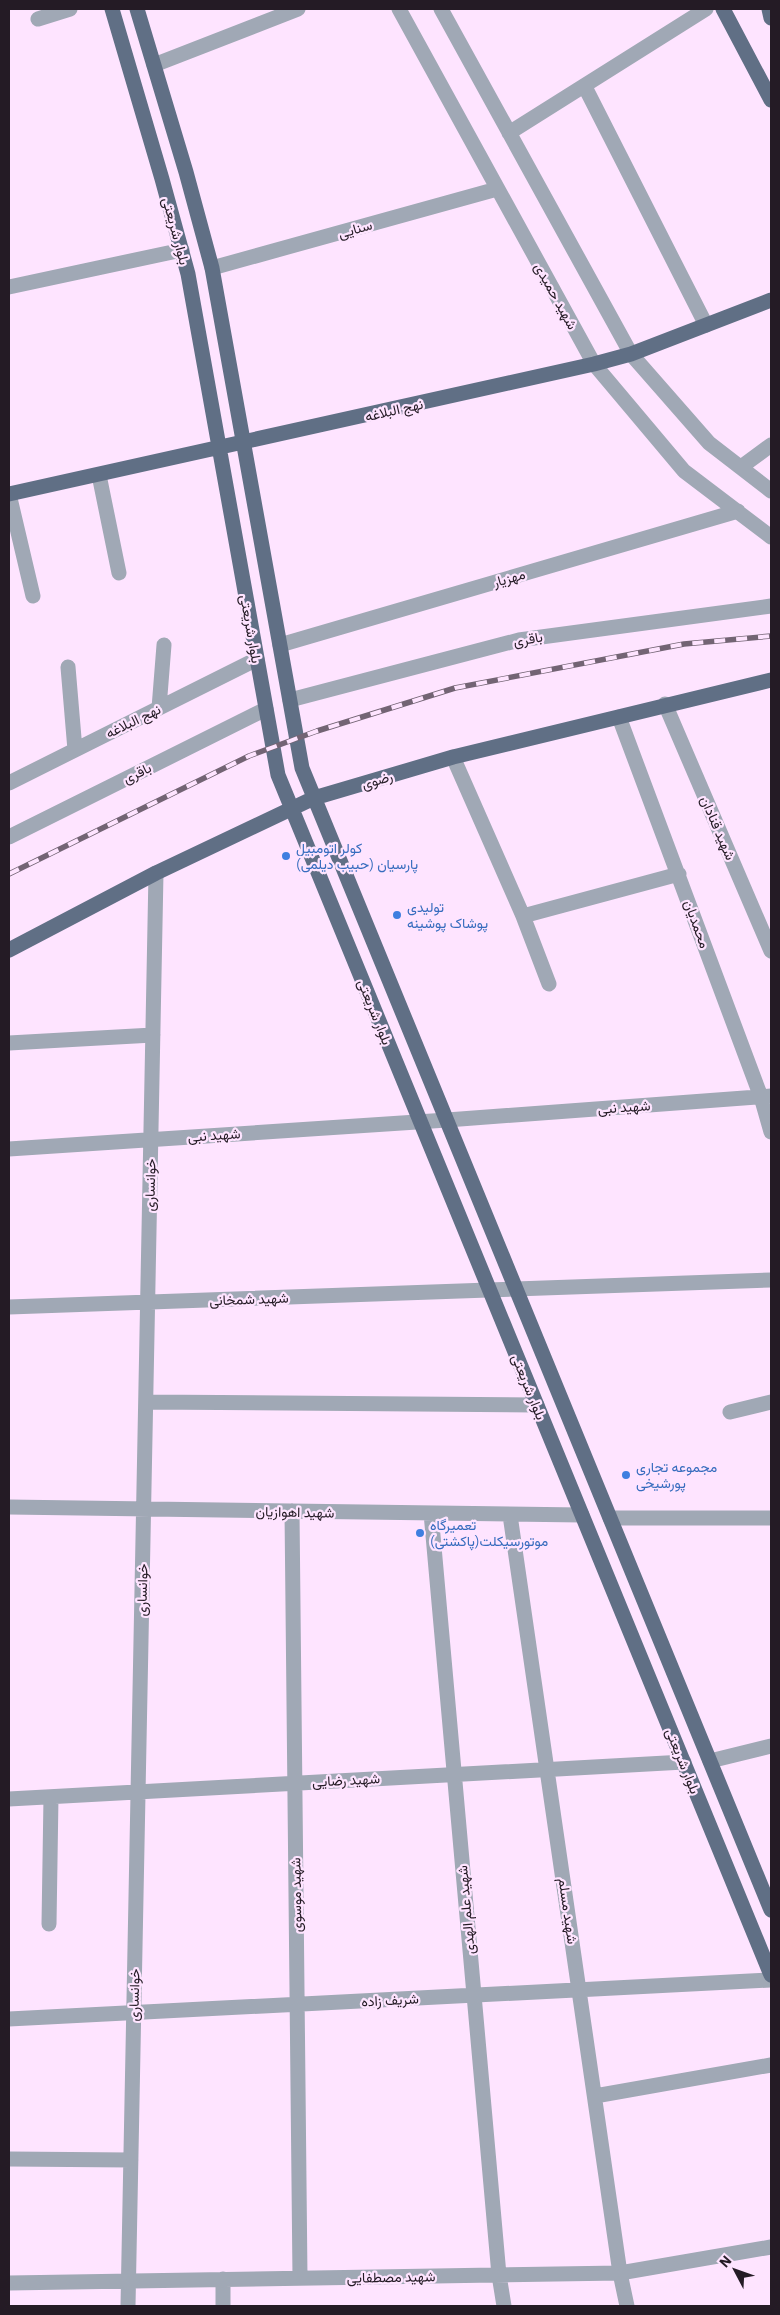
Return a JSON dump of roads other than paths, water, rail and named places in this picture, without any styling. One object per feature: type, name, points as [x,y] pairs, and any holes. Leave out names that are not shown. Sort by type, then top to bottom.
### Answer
[{"type":"main road","name":"بلوار شریعتی","points":[[112,9],[188,274],[278,775],[771,1975]]},
{"type":"main road","name":"بلوار شریعتی","points":[[137,9],[212,268],[302,768],[771,1910]]},
{"type":"main road","points":[[723,9],[771,100]]},
{"type":"main road","points":[[768,9],[771,18]]},
{"type":"main road","points":[[766,303],[771,293]]},
{"type":"main road","name":"نهج البلاغه","points":[[9,494],[244,444],[594,364],[631,354],[766,303]]},
{"type":"main road","name":"رضوی","points":[[9,950],[156,873],[314,798],[453,757],[665,704],[771,680]]},
{"type":"street","points":[[38,19],[70,9]]},
{"type":"street","points":[[154,65],[298,9]]},
{"type":"street","name":"شهید حمیدی","points":[[399,9],[594,364],[684,471],[771,537]]},
{"type":"street","points":[[442,9],[631,354],[709,443],[771,490]]},
{"type":"street","points":[[510,133],[706,9]]},
{"type":"street","points":[[584,87],[706,325]]},
{"type":"street","name":"سنایی","points":[[212,268],[498,189]]},
{"type":"street","points":[[9,288],[182,250]]},
{"type":"street","points":[[740,467],[771,445]]},
{"type":"street","points":[[99,475],[119,573]]},
{"type":"street","points":[[9,494],[33,596]]},
{"type":"street","name":"مهزیار","points":[[280,645],[738,511]]},
{"type":"street","name":"باقری","points":[[290,700],[520,640],[771,606]]},
{"type":"street","points":[[159,708],[164,645]]},
{"type":"street","name":"نهج البلاغه","points":[[9,782],[257,659]]},
{"type":"street","points":[[68,666],[75,750]]},
{"type":"street","name":"شهید قنادان","points":[[665,704],[771,951]]},
{"type":"street","name":"باقری","points":[[9,837],[266,709]]},
{"type":"street","name":"محمدیان","points":[[619,717],[766,1096],[771,1132]]},
{"type":"street","points":[[453,757],[523,916],[550,984]]},
{"type":"street","name":"خوانساری","points":[[128,2306],[156,873]]},
{"type":"street","points":[[523,916],[679,874]]},
{"type":"street","points":[[9,1043],[153,1035]]},
{"type":"street","name":"شهید نبی","points":[[9,1149],[446,1120],[766,1096]]},
{"type":"street","points":[[516,1290],[771,1280]]},
{"type":"street","name":"شهید شمخانی","points":[[9,1307],[516,1290]]},
{"type":"street","points":[[146,1402],[537,1405]]},
{"type":"street","points":[[730,1412],[771,1402]]},
{"type":"street","name":"شهید اهوازیان","points":[[9,1507],[582,1515]]},
{"type":"street","name":"شهید موسوی","points":[[292,1512],[300,2278]]},
{"type":"street","name":"شهید علم الهدی","points":[[432,1513],[499,2275],[504,2306]]},
{"type":"street","name":"شهید مسلم","points":[[510,1515],[620,2273],[627,2306]]},
{"type":"street","points":[[610,1518],[771,1518]]},
{"type":"street","points":[[710,1761],[771,1746]]},
{"type":"street","name":"شهید رضایی","points":[[9,1799],[684,1762]]},
{"type":"street","points":[[49,1924],[51,1797]]},
{"type":"street","name":"شریف زاده","points":[[9,2019],[771,1980]]},
{"type":"street","points":[[595,2096],[771,2065]]},
{"type":"street","points":[[9,2159],[131,2160]]},
{"type":"street","name":"شهید مصطفایی","points":[[9,2283],[620,2273],[771,2247]]},
{"type":"street","points":[[223,2279],[223,2306]]},
{"type":"railway","points":[[9,874],[249,756],[317,731],[455,688],[684,644],[771,636]]},
{"type":"place","name":"کولر اتومبیل پارسیان (حبیب دیلمی)","points":[[286,856]]},
{"type":"place","name":"تولیدی پوشاک پوشینه","points":[[397,915]]},
{"type":"place","name":"مجموعه تجاری پورشیخی","points":[[626,1475]]},
{"type":"place","name":"تعمیرگاه موتورسیکلت(پاکشتی)","points":[[420,1533]]}]
